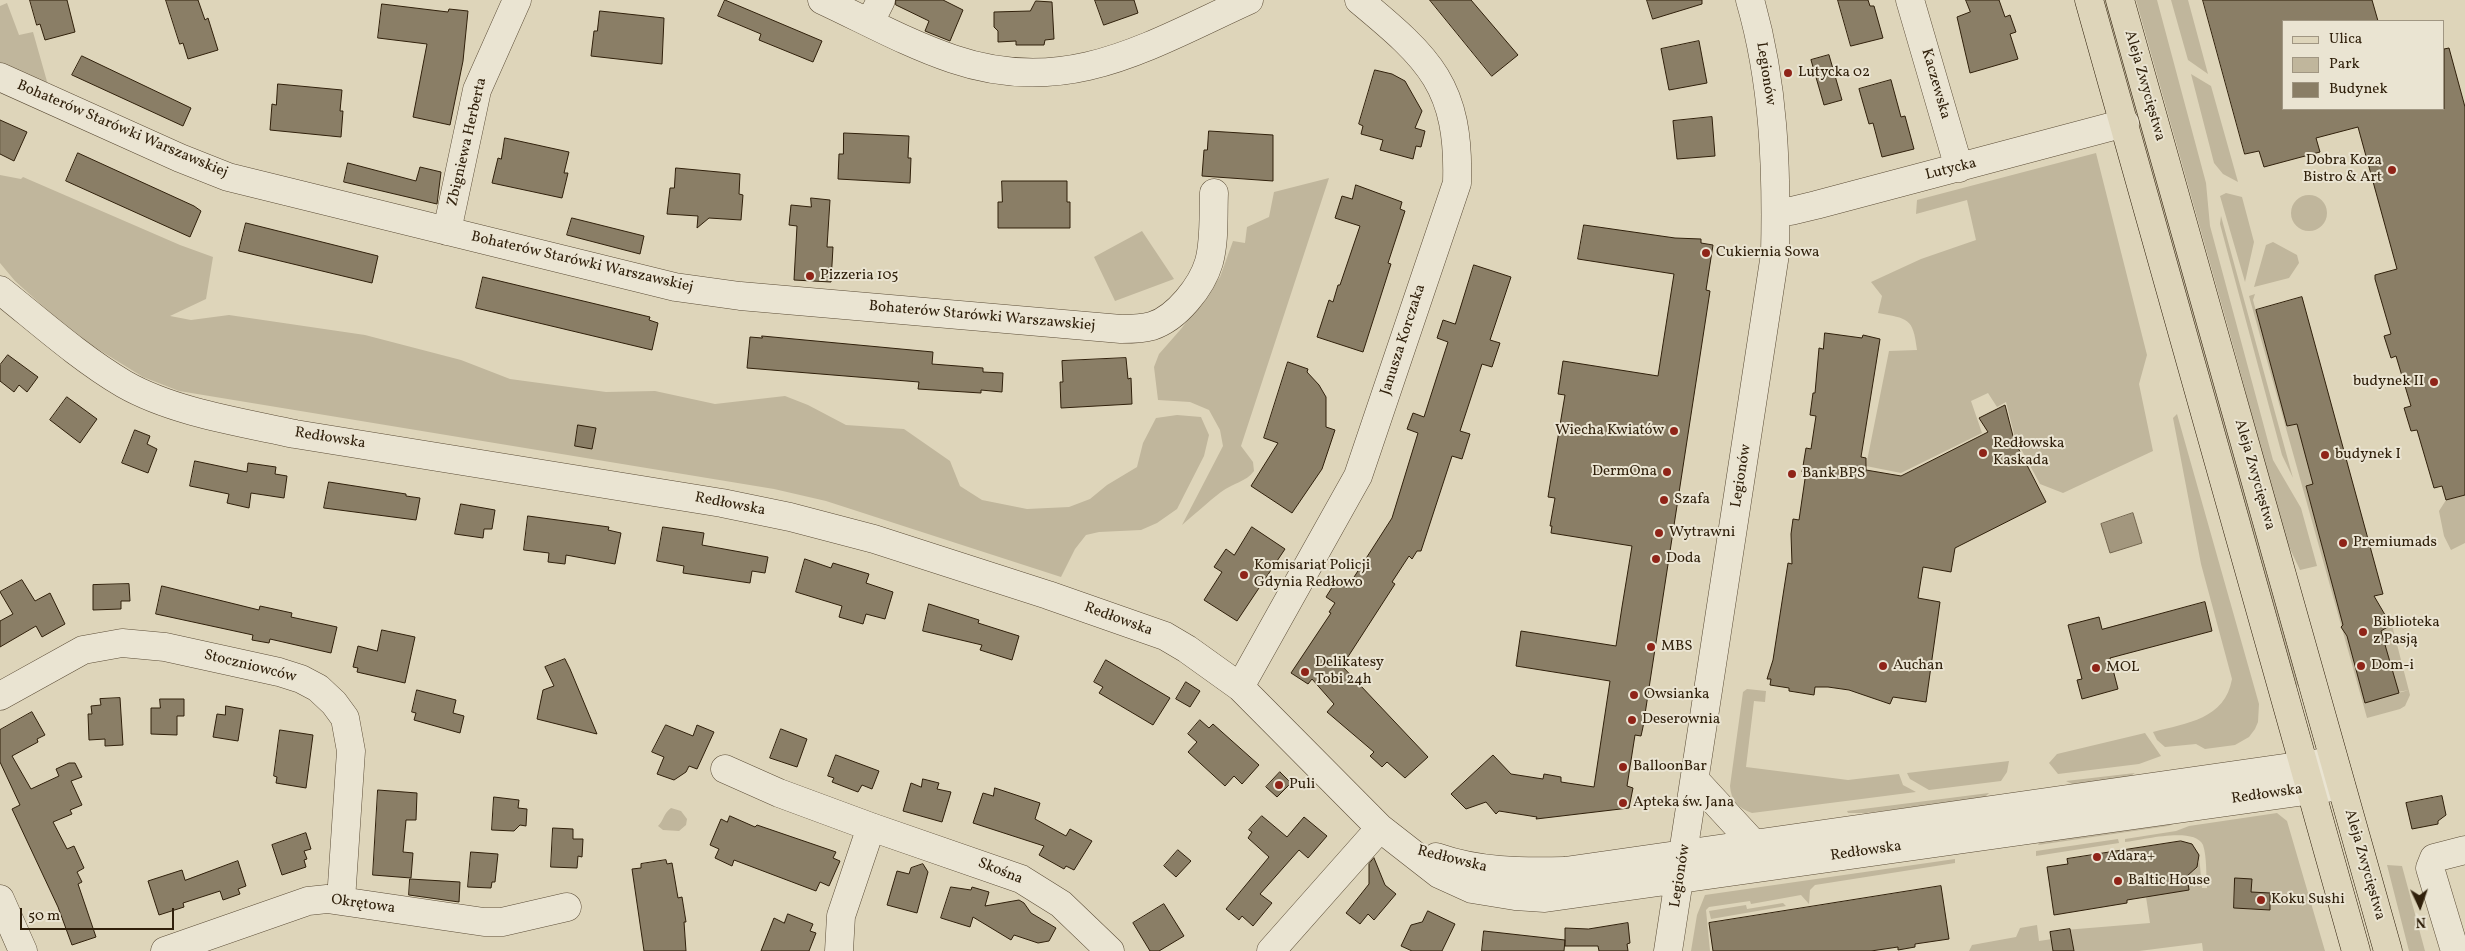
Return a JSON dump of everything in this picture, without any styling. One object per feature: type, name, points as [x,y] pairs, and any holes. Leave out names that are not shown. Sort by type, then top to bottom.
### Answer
[{"type":"main road","name":"Aleja Zwycięstwa","points":[[2089,0],[2356,951]]},
{"type":"main road","name":"Aleja Zwycięstwa","points":[[2120,0],[2388,951]]},
{"type":"street","name":"Zbigniewa Herberta","points":[[447,231],[477,90],[517,0]]},
{"type":"street","points":[[822,0],[875,11],[929,50],[978,66],[1028,74],[1072,71],[1116,60],[1248,0]]},
{"type":"street","name":"Janusza Korczaka","points":[[1240,687],[1358,476],[1457,183],[1458,151],[1448,99],[1434,73],[1409,42],[1360,0]]},
{"type":"street","name":"Legionów","points":[[1668,951],[1696,781],[1770,298],[1775,254],[1776,211],[1772,115],[1759,35],[1750,0]]},
{"type":"street","name":"Kaczewska","points":[[1910,0],[1959,168]]},
{"type":"street","name":"Bohaterów Starówki Warszawskiej","points":[[0,77],[228,178],[668,285],[698,290],[1075,326],[1138,328],[1152,326],[1171,314],[1194,290],[1204,275],[1212,247],[1214,193]]},
{"type":"street","name":"Lutycka","points":[[1776,211],[1790,211],[2125,124]]},
{"type":"street","name":"Redłowska","points":[[0,290],[77,351],[125,384],[167,402],[237,422],[295,434],[722,503],[790,517],[874,539],[1048,595],[1165,636],[1187,649],[1240,687],[1380,828],[1404,847],[1476,869],[1520,872],[1682,866],[2337,773]]},
{"type":"street","name":"Stoczniowców","points":[[0,696],[83,650],[122,643],[165,647],[279,672],[301,679],[318,688],[334,703],[345,718],[352,751],[341,900]]},
{"type":"street","name":"Skośna","points":[[726,770],[779,793],[871,827],[1021,879],[1061,904],[1110,951]]},
{"type":"street","name":"Redłowska","points":[[1682,866],[1754,844],[2308,777]]},
{"type":"street","points":[[1696,781],[1754,844]]},
{"type":"street","points":[[839,951],[841,916],[871,827]]},
{"type":"street","points":[[1271,951],[1380,828]]},
{"type":"street","points":[[2455,951],[2430,868],[2434,858],[2465,850]]},
{"type":"street","points":[[0,899],[23,951]]},
{"type":"street","name":"Okrętowa","points":[[165,951],[308,901],[341,900],[484,922],[502,922],[566,907]]},
{"type":"green space","points":[[2104,0],[2109,0],[2300,685],[2296,686]]},
{"type":"green space","points":[[2136,0],[2157,0],[2206,183],[2210,226],[2273,460],[2301,508],[2317,566],[2300,570],[2284,536],[2233,345]]},
{"type":"green space","points":[[2171,0],[2188,0],[2208,74],[2188,60]]},
{"type":"green space","points":[[7,3],[19,35],[33,32],[48,85],[0,63],[0,6]]},
{"type":"green space","points":[[2191,74],[2211,86],[2238,182],[2223,174],[2214,163]]},
{"type":"green space","points":[[2096,153],[2147,355],[2139,384],[2153,451],[2063,493],[2040,484],[2015,438],[2006,402],[1997,407],[1988,393],[1971,401],[1982,433],[1901,473],[1866,466],[1889,351],[1917,350],[1911,325],[1907,321],[1878,313],[1882,296],[1871,282],[1921,259],[1976,240],[1967,200],[1916,214],[1917,200]]},
{"type":"green space","points":[[0,175],[21,179],[23,177],[180,245],[213,257],[206,299],[170,316],[191,320],[229,315],[365,335],[461,360],[510,379],[606,392],[655,391],[715,404],[785,396],[808,405],[846,425],[904,429],[950,461],[960,486],[982,500],[1027,509],[1069,507],[1090,499],[1107,485],[1137,467],[1143,443],[1156,418],[1177,415],[1201,417],[1209,435],[1204,456],[1177,509],[1157,523],[1141,530],[1099,532],[1086,535],[1075,549],[1061,577],[826,501],[774,489],[179,391],[143,377],[75,335],[15,281],[0,263]]},
{"type":"green space","points":[[1329,178],[1241,446],[1253,462],[1254,471],[1247,478],[1221,492],[1182,525],[1223,446],[1220,430],[1209,410],[1190,402],[1158,400],[1154,367],[1159,354],[1181,329],[1220,277],[1233,241],[1245,243],[1247,227],[1269,217],[1274,192]]},
{"type":"green space","points":[[2226,193],[2242,197],[2254,242],[2245,282],[2220,196]]},
{"type":"green space","points":[[2309,195],[2321,201],[2327,213],[2321,225],[2309,231],[2297,225],[2291,213],[2297,201]]},
{"type":"green space","points":[[2221,216],[2293,478],[2282,455],[2220,224]]},
{"type":"green space","points":[[1142,231],[1174,279],[1115,301],[1094,257]]},
{"type":"green space","points":[[2273,242],[2297,255],[2299,263],[2289,278],[2254,287],[2266,245]]},
{"type":"green space","points":[[2255,294],[2253,300],[2287,426],[2297,424],[2313,484],[2306,487],[2343,625],[2341,627],[2249,296]]},
{"type":"green space","points":[[2177,414],[2259,704],[2258,722],[2249,737],[2235,745],[2205,749],[2196,744],[2165,747],[2157,740],[2153,732],[2191,722],[2213,711],[2228,692],[2232,679],[2201,564],[2173,418]]},
{"type":"green space","points":[[2465,495],[2465,543],[2451,550],[2444,536],[2439,511],[2446,500]]},
{"type":"green space","points":[[2392,625],[2409,690],[2398,692],[2381,631]]},
{"type":"green space","points":[[2342,629],[2353,646],[2350,648],[2365,702],[2409,690],[2410,695],[2405,706],[2367,718]]},
{"type":"green space","points":[[1747,689],[1766,691],[1765,702],[1754,701],[1746,767],[1848,780],[1899,774],[1903,785],[1916,792],[1752,813],[1743,809],[1736,803],[1730,786],[1743,692]]},
{"type":"green space","points":[[2145,733],[2161,756],[2139,764],[2058,774],[2049,763],[2057,754]]},
{"type":"green space","points":[[2009,761],[2007,772],[2001,781],[1929,790],[1910,779],[1907,773]]},
{"type":"green space","points":[[2135,773],[2128,778],[2072,784],[2066,781]]},
{"type":"green space","points":[[1989,793],[1984,798],[1866,813],[1848,813],[1847,811]]},
{"type":"green space","points":[[671,808],[681,811],[687,819],[686,825],[679,831],[663,830],[658,826],[666,812]]},
{"type":"green space","points":[[2277,813],[2287,821],[2325,951],[2203,951],[2202,943],[2139,951],[2074,951],[2072,941],[2052,945],[2053,951],[1969,951],[1972,945],[2016,937],[2020,928],[2037,925],[2039,941],[2065,937],[2065,930],[2150,923],[2146,897],[2194,870],[2199,862],[2199,855],[2202,888],[2207,888],[2206,860],[2203,845],[2198,839],[2179,835],[2125,842],[2125,839],[2176,831],[2189,826]]},
{"type":"green space","points":[[2192,817],[2168,826],[2038,845],[2041,839]]},
{"type":"green space","points":[[2118,839],[2119,843],[2036,856],[2036,851]]},
{"type":"green space","points":[[1955,859],[1955,863],[1815,885],[1810,890],[1809,904],[1801,895],[1751,904],[1750,901],[1709,907],[1706,910],[1710,951],[1691,951],[1697,915],[1705,895]]},
{"type":"green space","points":[[2387,865],[2402,866],[2425,951],[2409,951]]},
{"type":"green space","points":[[1783,903],[1786,906],[1711,919],[1709,911],[1746,905],[1747,909]]},
{"type":"shaded area","points":[[2133,513],[2142,543],[2110,553],[2101,524]]},
{"type":"building","points":[[30,0],[67,0],[75,32],[45,40],[40,24],[37,25]]},
{"type":"building","points":[[166,0],[198,0],[205,20],[208,18],[218,50],[188,59],[183,43],[180,44]]},
{"type":"building","points":[[725,0],[822,41],[813,62],[759,40],[761,34],[718,16]]},
{"type":"building","points":[[896,0],[943,0],[963,10],[950,41],[925,31],[929,21],[896,5]]},
{"type":"building","points":[[1095,0],[1134,0],[1138,13],[1104,25]]},
{"type":"building","points":[[1430,0],[1471,0],[1518,55],[1492,76]]},
{"type":"building","points":[[1647,0],[1702,0],[1702,4],[1653,19]]},
{"type":"building","points":[[1838,0],[1868,0],[1870,6],[1874,6],[1883,38],[1851,46]]},
{"type":"building","points":[[1966,0],[1999,0],[2005,17],[2010,15],[2016,32],[2010,34],[2018,59],[1970,73],[1957,17],[1970,12]]},
{"type":"building","points":[[2203,0],[2372,0],[2378,20],[2282,20],[2282,110],[2445,110],[2445,49],[2449,48],[2465,107],[2465,495],[2446,500],[2442,486],[2434,488],[2417,430],[2411,431],[2404,408],[2411,406],[2396,356],[2391,358],[2384,336],[2391,334],[2375,279],[2375,275],[2397,269],[2358,127],[2316,138],[2320,152],[2264,167],[2259,151],[2245,154]]},
{"type":"building","points":[[1036,1],[1052,2],[1054,39],[1045,40],[1044,45],[1016,45],[1016,41],[998,42],[998,31],[994,27],[994,12],[1030,11]]},
{"type":"building","points":[[382,4],[448,12],[449,9],[468,11],[463,61],[450,125],[413,117],[427,44],[378,38]]},
{"type":"building","points":[[600,11],[664,18],[662,64],[591,56],[594,31],[597,31]]},
{"type":"building","points":[[1699,41],[1707,83],[1669,90],[1661,49]]},
{"type":"building","points":[[1829,55],[1842,100],[1824,105],[1811,60]]},
{"type":"building","points":[[82,56],[191,108],[183,126],[72,75]]},
{"type":"building","points":[[1375,70],[1392,74],[1405,81],[1422,111],[1415,128],[1425,131],[1421,147],[1416,146],[1413,159],[1380,150],[1383,140],[1361,134],[1363,126],[1359,124]]},
{"type":"building","points":[[1891,80],[1901,117],[1905,116],[1914,149],[1882,157],[1873,123],[1869,124],[1859,89]]},
{"type":"building","points":[[278,84],[342,90],[340,111],[343,111],[341,137],[270,130],[272,104],[276,105]]},
{"type":"building","points":[[1712,117],[1715,156],[1677,159],[1673,121]]},
{"type":"building","points":[[0,120],[27,132],[14,161],[0,154]]},
{"type":"building","points":[[1209,131],[1273,135],[1273,181],[1202,176],[1204,150],[1207,150]]},
{"type":"building","points":[[844,133],[909,136],[908,158],[911,158],[910,183],[838,179],[839,154],[843,154]]},
{"type":"building","points":[[505,138],[569,152],[564,173],[568,173],[562,198],[492,183],[498,158],[501,159]]},
{"type":"building","points":[[78,153],[194,206],[201,211],[190,237],[66,181]]},
{"type":"building","points":[[348,163],[416,181],[420,167],[441,172],[437,204],[344,182]]},
{"type":"building","points":[[676,168],[740,174],[739,194],[743,195],[741,220],[709,218],[697,228],[698,216],[667,214],[670,188],[674,188]]},
{"type":"building","points":[[1002,181],[1067,181],[1067,202],[1070,202],[1070,228],[998,228],[998,202],[1002,202]]},
{"type":"building","points":[[1356,185],[1402,202],[1400,209],[1405,211],[1388,263],[1391,264],[1363,352],[1317,337],[1329,300],[1333,302],[1338,285],[1340,285],[1360,226],[1335,218],[1342,196],[1352,199]]},
{"type":"building","points":[[811,198],[830,200],[827,247],[833,247],[831,282],[794,280],[797,226],[789,225],[791,205],[811,207]]},
{"type":"building","points":[[572,218],[644,236],[640,254],[567,235]]},
{"type":"building","points":[[246,223],[378,256],[372,283],[239,251]]},
{"type":"building","points":[[1584,225],[1675,238],[1701,239],[1701,243],[1713,245],[1706,290],[1710,291],[1643,727],[1641,736],[1635,735],[1627,786],[1633,788],[1629,808],[1536,819],[1537,817],[1499,811],[1496,814],[1486,802],[1466,809],[1451,794],[1493,755],[1511,774],[1543,779],[1544,774],[1561,777],[1561,782],[1594,787],[1610,681],[1516,666],[1521,631],[1616,646],[1632,546],[1551,533],[1552,526],[1550,526],[1555,498],[1548,497],[1565,395],[1558,394],[1563,361],[1658,376],[1674,274],[1578,259]]},
{"type":"building","points":[[1474,265],[1511,277],[1490,340],[1500,343],[1492,367],[1482,364],[1460,431],[1470,434],[1462,459],[1452,456],[1421,551],[1417,551],[1412,559],[1409,556],[1392,582],[1395,584],[1342,666],[1428,757],[1405,778],[1387,762],[1382,767],[1370,756],[1374,752],[1327,712],[1334,704],[1312,679],[1308,684],[1291,673],[1331,613],[1329,612],[1335,603],[1326,597],[1336,581],[1347,588],[1392,518],[1418,433],[1407,429],[1413,413],[1424,417],[1448,342],[1437,338],[1443,320],[1455,324]]},
{"type":"building","points":[[483,277],[650,317],[649,320],[658,323],[652,350],[476,308]]},
{"type":"building","name":"budynek I","points":[[2302,297],[2383,594],[2374,596],[2391,625],[2381,631],[2399,693],[2365,703],[2347,636],[2341,627],[2343,625],[2306,486],[2313,484],[2297,424],[2287,426],[2256,310]]},
{"type":"building","points":[[1825,333],[1862,338],[1863,335],[1880,339],[1861,457],[1866,458],[1866,470],[1901,476],[1988,432],[1979,418],[2005,405],[2014,440],[2046,502],[1955,548],[1951,572],[1923,567],[1918,598],[1940,602],[1926,702],[1893,697],[1890,704],[1849,690],[1828,687],[1815,687],[1814,695],[1789,691],[1789,688],[1770,685],[1771,679],[1767,679],[1773,660],[1788,563],[1792,564],[1791,534],[1793,519],[1799,520],[1806,472],[1802,472],[1806,448],[1811,449],[1816,416],[1810,415],[1813,393],[1815,393],[1819,348],[1823,349]]},
{"type":"building","points":[[762,336],[933,352],[932,364],[983,368],[983,372],[1003,373],[1002,392],[981,390],[981,393],[918,389],[919,382],[747,368],[750,337],[762,338]]},
{"type":"building","points":[[8,355],[38,377],[27,392],[19,385],[14,392],[0,381],[0,365]]},
{"type":"building","points":[[1126,358],[1128,379],[1131,378],[1132,404],[1061,408],[1060,382],[1063,382],[1062,361]]},
{"type":"building","points":[[1288,362],[1308,369],[1307,372],[1319,385],[1326,397],[1326,427],[1335,430],[1322,469],[1292,513],[1251,486],[1278,443],[1264,438]]},
{"type":"building","points":[[67,397],[97,419],[80,443],[50,420]]},
{"type":"building","points":[[578,425],[596,428],[592,449],[575,446]]},
{"type":"building","points":[[135,430],[150,436],[147,444],[157,449],[148,473],[122,463]]},
{"type":"building","points":[[195,461],[247,472],[248,463],[276,467],[275,474],[287,476],[284,498],[251,493],[249,508],[227,503],[229,494],[190,486]]},
{"type":"building","points":[[329,482],[406,494],[406,496],[420,498],[416,520],[324,508]]},
{"type":"building","points":[[461,504],[495,510],[492,529],[484,529],[483,538],[455,534]]},
{"type":"building","points":[[528,516],[609,527],[608,530],[621,533],[615,564],[566,555],[565,564],[548,562],[549,553],[524,550]]},
{"type":"building","points":[[663,527],[704,533],[702,545],[768,557],[765,573],[752,571],[750,583],[683,573],[684,566],[657,561]]},
{"type":"building","name":"Komisariat Policji Gdynia Redłowo","points":[[1252,527],[1285,549],[1237,621],[1204,600],[1222,572],[1214,567],[1226,549],[1234,555]]},
{"type":"building","points":[[805,559],[831,568],[833,563],[869,574],[866,583],[893,592],[885,619],[866,614],[863,624],[839,617],[842,606],[796,592]]},
{"type":"building","points":[[22,580],[35,601],[50,593],[65,624],[42,637],[36,626],[0,647],[0,621],[13,614],[0,592]]},
{"type":"building","points":[[129,584],[130,601],[121,601],[121,609],[93,610],[93,585]]},
{"type":"building","points":[[162,586],[259,610],[260,606],[292,613],[291,617],[337,627],[331,653],[270,639],[269,643],[252,640],[253,635],[156,614]]},
{"type":"building","points":[[2205,602],[2212,631],[2110,658],[2118,689],[2082,699],[2077,680],[2082,679],[2068,625],[2099,617],[2102,629]]},
{"type":"building","points":[[929,604],[979,620],[978,623],[1019,636],[1012,660],[980,650],[982,645],[923,631]]},
{"type":"building","points":[[382,630],[415,637],[405,683],[357,672],[358,668],[353,667],[358,646],[377,651]]},
{"type":"building","points":[[565,659],[597,734],[537,719],[543,690],[554,686],[545,667]]},
{"type":"building","points":[[1106,660],[1170,698],[1153,725],[1099,693],[1103,687],[1094,682]]},
{"type":"building","points":[[1186,682],[1200,691],[1190,707],[1176,699]]},
{"type":"building","points":[[417,690],[456,700],[453,713],[464,716],[460,733],[414,720],[416,713],[412,712]]},
{"type":"building","points":[[120,698],[123,745],[105,746],[105,739],[89,740],[88,714],[92,714],[91,706],[101,705],[100,699]]},
{"type":"building","points":[[160,699],[184,699],[184,716],[177,716],[177,735],[151,734],[151,708],[160,708]]},
{"type":"building","points":[[226,706],[243,709],[238,741],[213,737],[217,714],[225,715]]},
{"type":"building","points":[[32,712],[45,735],[37,739],[38,742],[12,756],[31,789],[59,776],[56,769],[69,763],[75,763],[82,777],[71,781],[82,805],[70,810],[72,814],[53,822],[67,849],[74,846],[84,868],[77,872],[82,882],[78,884],[96,937],[72,945],[58,907],[12,809],[20,805],[0,762],[0,730]]},
{"type":"building","points":[[1200,720],[1209,728],[1213,724],[1259,765],[1242,784],[1234,776],[1225,786],[1188,752],[1197,742],[1188,734]]},
{"type":"building","points":[[666,725],[693,736],[697,725],[714,732],[697,769],[689,766],[686,772],[674,780],[657,774],[664,757],[652,752]]},
{"type":"building","points":[[781,729],[807,739],[797,767],[770,758]]},
{"type":"building","points":[[280,730],[313,735],[306,788],[276,783],[277,777],[274,776]]},
{"type":"building","points":[[836,755],[879,771],[872,789],[862,785],[858,792],[832,782],[834,778],[828,776]]},
{"type":"building","name":"Puli","points":[[1280,772],[1291,783],[1277,797],[1266,787]]},
{"type":"building","points":[[923,779],[939,783],[937,789],[951,792],[942,822],[903,811],[911,783],[921,787]]},
{"type":"building","points":[[995,788],[1040,803],[1035,819],[1066,836],[1070,829],[1092,841],[1074,870],[1066,866],[1064,869],[1039,855],[1044,846],[973,823],[983,793],[993,796]]},
{"type":"building","points":[[378,790],[417,793],[416,820],[406,820],[403,852],[413,853],[411,878],[373,875]]},
{"type":"building","points":[[2442,796],[2446,815],[2438,821],[2438,824],[2412,829],[2406,803]]},
{"type":"building","points":[[494,797],[519,800],[518,808],[527,809],[526,826],[520,825],[514,831],[492,830]]},
{"type":"building","points":[[730,816],[755,827],[757,825],[836,852],[833,858],[840,861],[829,886],[820,882],[816,891],[734,860],[732,866],[715,858],[719,849],[710,845],[721,819],[727,822]]},
{"type":"building","points":[[1262,816],[1287,837],[1304,817],[1327,836],[1308,858],[1299,850],[1260,894],[1272,903],[1253,926],[1242,916],[1239,920],[1226,909],[1269,857],[1248,838],[1252,832],[1249,830]]},
{"type":"building","points":[[553,828],[573,829],[573,839],[583,839],[582,857],[578,856],[577,868],[551,867]]},
{"type":"building","points":[[306,833],[311,849],[304,851],[307,859],[304,860],[306,867],[282,875],[272,845]]},
{"type":"building","name":"Baltic House","points":[[2181,841],[2192,844],[2199,855],[2197,867],[2187,876],[2189,890],[2054,915],[2047,867],[2068,864],[2067,859]]},
{"type":"building","points":[[1178,850],[1191,861],[1176,877],[1164,866]]},
{"type":"building","points":[[471,852],[498,854],[495,882],[492,882],[491,888],[468,887]]},
{"type":"building","points":[[1374,858],[1385,885],[1396,894],[1374,920],[1368,914],[1360,924],[1346,913],[1369,884],[1369,864]]},
{"type":"building","points":[[666,860],[667,864],[672,863],[678,898],[682,897],[686,922],[684,922],[686,951],[644,951],[632,869],[641,868],[641,864]]},
{"type":"building","points":[[238,861],[246,886],[238,889],[240,894],[223,900],[220,891],[183,903],[184,907],[159,915],[148,881],[182,870],[185,880]]},
{"type":"building","points":[[923,864],[928,872],[917,913],[887,905],[897,871],[909,874],[911,868]]},
{"type":"building","points":[[2235,878],[2252,879],[2251,892],[2270,893],[2270,910],[2234,908]]},
{"type":"building","points":[[410,879],[460,882],[459,902],[409,895]]},
{"type":"building","points":[[1941,886],[1949,939],[1915,944],[1915,947],[1898,950],[1898,947],[1871,951],[1713,951],[1709,923]]},
{"type":"building","points":[[951,887],[971,890],[972,887],[989,892],[985,906],[1019,900],[1024,903],[1031,913],[1056,928],[1049,941],[1038,943],[1014,935],[1011,940],[973,917],[970,927],[941,918]]},
{"type":"building","points":[[1164,904],[1184,936],[1159,951],[1150,951],[1133,923]]},
{"type":"building","points":[[1428,911],[1455,924],[1442,951],[1412,951],[1401,946],[1411,925],[1422,922]]},
{"type":"building","points":[[788,914],[813,924],[810,931],[816,933],[809,951],[761,951],[774,918],[784,923]]},
{"type":"building","points":[[1628,923],[1630,943],[1627,944],[1628,951],[1599,951],[1598,946],[1565,946],[1565,928],[1588,929]]},
{"type":"building","points":[[2070,929],[2074,951],[2053,951],[2050,932]]},
{"type":"building","points":[[1484,931],[1565,940],[1564,951],[1482,951]]},
{"type":"place","name":"Lutycka 02","points":[[1788,73]]},
{"type":"place","name":"Dobra Koza Bistro & Art","points":[[2392,170]]},
{"type":"place","name":"Cukiernia Sowa","points":[[1706,253]]},
{"type":"place","name":"Pizzeria 105","points":[[810,276]]},
{"type":"place","name":"budynek II","points":[[2434,382]]},
{"type":"place","name":"Wiecha Kwiatów","points":[[1674,431]]},
{"type":"place","name":"Redłowska Kaskada","points":[[1983,453]]},
{"type":"place","name":"budynek I","points":[[2325,455]]},
{"type":"place","name":"DermOna","points":[[1667,472]]},
{"type":"place","name":"Bank BPS","points":[[1792,474]]},
{"type":"place","name":"Szafa","points":[[1664,500]]},
{"type":"place","name":"Wytrawni","points":[[1659,533]]},
{"type":"place","name":"Premiumads","points":[[2343,543]]},
{"type":"place","name":"Doda","points":[[1656,559]]},
{"type":"place","name":"Komisariat Policji Gdynia Redłowo","points":[[1244,575]]},
{"type":"place","name":"Biblioteka z Pasją","points":[[2363,632]]},
{"type":"place","name":"MBS","points":[[1651,647]]},
{"type":"place","name":"Auchan","points":[[1883,666]]},
{"type":"place","name":"Dom-i","points":[[2361,666]]},
{"type":"place","name":"MOL","points":[[2096,668]]},
{"type":"place","name":"Delikatesy Tobi 24h","points":[[1305,672]]},
{"type":"place","name":"Owsianka","points":[[1634,695]]},
{"type":"place","name":"Deserownia","points":[[1632,720]]},
{"type":"place","name":"BalloonBar","points":[[1623,767]]},
{"type":"place","name":"Puli","points":[[1279,785]]},
{"type":"place","name":"Apteka św. Jana","points":[[1623,803]]},
{"type":"place","name":"Adara+","points":[[2097,857]]},
{"type":"place","name":"Baltic House","points":[[2118,881]]},
{"type":"place","name":"Koku Sushi","points":[[2261,900]]}]
